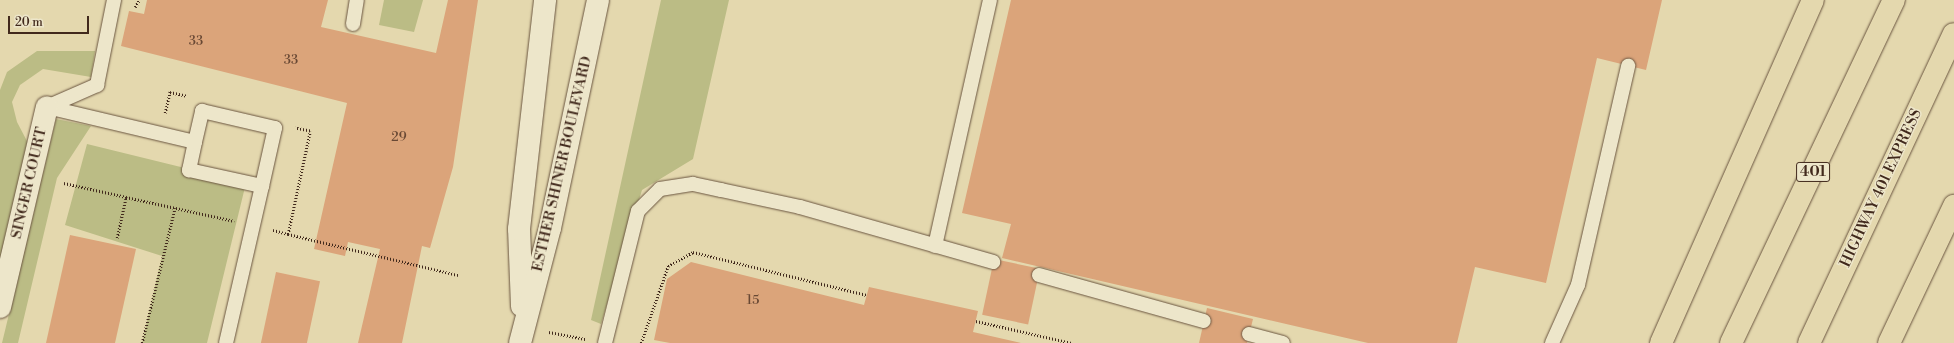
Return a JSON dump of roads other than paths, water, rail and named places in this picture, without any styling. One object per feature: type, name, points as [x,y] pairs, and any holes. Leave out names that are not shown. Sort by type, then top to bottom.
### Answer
[{"type":"highway","points":[[1661,343],[1813,0]]},
{"type":"highway","name":"401","points":[[1731,343],[1894,0]]},
{"type":"highway","name":"HIGHWAY 401 EXPRESS","points":[[1809,343],[1954,34]]},
{"type":"highway","points":[[1889,343],[1954,206]]},
{"type":"street","name":"ESTHER SHINER BOULEVARD","points":[[521,335],[519,229],[545,0]]},
{"type":"street","name":"ESTHER SHINER BOULEVARD","points":[[521,335],[550,228],[598,0]]},
{"type":"street","name":"SINGER COURT","points":[[0,307],[47,107]]},
{"type":"lane","points":[[47,107],[97,85],[114,0]]},
{"type":"lane","points":[[353,24],[357,0]]},
{"type":"lane","points":[[935,246],[990,0]]},
{"type":"lane","points":[[1552,343],[1578,285],[1628,66]]},
{"type":"lane","points":[[47,107],[195,142]]},
{"type":"lane","points":[[226,343],[262,186],[275,128],[202,111],[189,170],[262,186]]},
{"type":"lane","points":[[605,343],[638,211],[660,189],[693,184],[721,190],[800,208],[993,262]]},
{"type":"lane","points":[[1039,275],[1204,321]]},
{"type":"lane","points":[[1249,334],[1283,343]]}]
